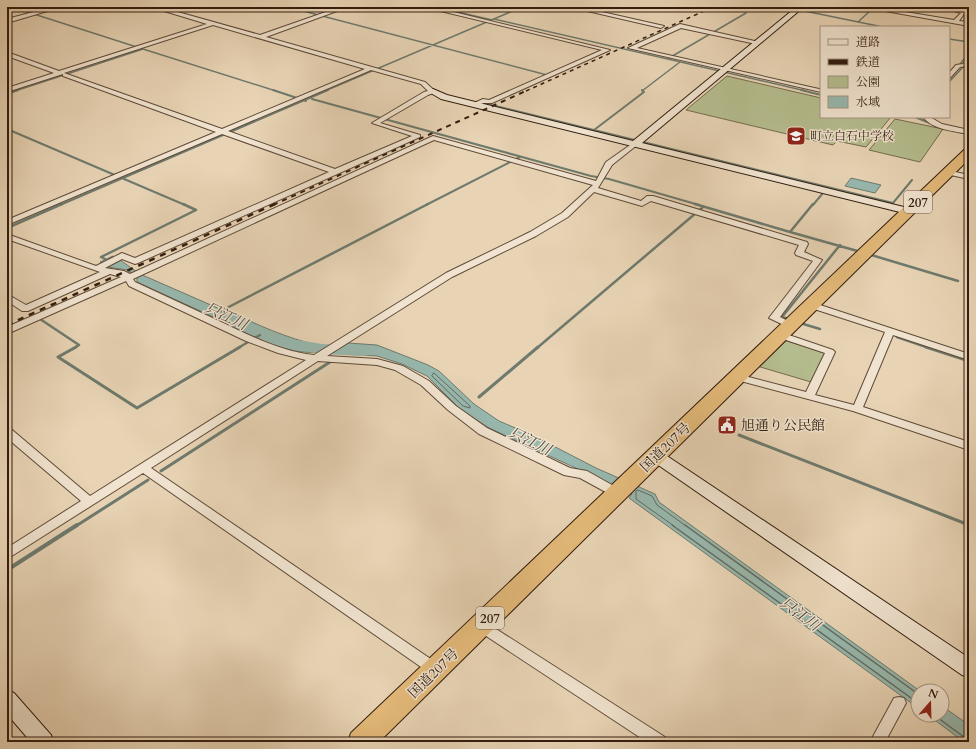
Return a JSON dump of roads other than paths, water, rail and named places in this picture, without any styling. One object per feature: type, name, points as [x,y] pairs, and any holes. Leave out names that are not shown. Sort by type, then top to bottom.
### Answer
[{"type":"highway","name":"国道207号","points":[[361,742],[969,152]]},
{"type":"street","points":[[7,21],[58,7]]},
{"type":"street","points":[[154,7],[423,83],[438,95],[474,105],[637,142],[908,211]]},
{"type":"street","points":[[261,37],[345,7]]},
{"type":"street","points":[[427,7],[608,50],[490,102],[483,101],[474,105]]},
{"type":"street","points":[[573,7],[661,26]]},
{"type":"street","points":[[685,7],[697,9]]},
{"type":"street","points":[[867,7],[969,24]]},
{"type":"street","points":[[938,19],[948,9],[952,8],[964,12],[955,22]]},
{"type":"street","points":[[7,554],[448,275],[533,234],[559,218],[599,182],[609,164],[724,71],[756,42],[797,9]]},
{"type":"street","points":[[7,90],[62,74],[211,24]]},
{"type":"street","points":[[756,42],[680,26],[631,48],[724,71],[819,91]]},
{"type":"street","points":[[7,54],[335,172]]},
{"type":"street","points":[[950,64],[958,66],[965,65],[969,60]]},
{"type":"street","points":[[950,76],[958,66]]},
{"type":"street","points":[[7,223],[121,174],[226,133],[299,98],[375,69]]},
{"type":"street","points":[[7,297],[25,309],[102,269],[116,258],[122,256],[135,261],[418,136],[375,123],[426,93],[433,92]]},
{"type":"street","points":[[927,118],[939,125],[969,132]]},
{"type":"street","points":[[7,330],[118,280],[134,275],[433,138],[599,182],[642,204],[650,198],[804,244],[799,253],[818,260],[774,318],[790,326],[830,352],[810,395]]},
{"type":"street","points":[[949,172],[969,177]]},
{"type":"street","points":[[7,236],[102,269],[134,275]]},
{"type":"street","points":[[134,275],[132,284],[252,340],[304,357],[322,355],[377,362],[399,368],[425,383],[452,408],[483,431],[568,472],[625,485]]},
{"type":"street","points":[[811,305],[969,358]]},
{"type":"street","points":[[857,409],[890,331]]},
{"type":"street","points":[[737,376],[857,409],[969,446]]},
{"type":"street","points":[[7,432],[89,502]]},
{"type":"street","points":[[656,456],[969,670]]},
{"type":"street","points":[[143,468],[436,670]]},
{"type":"street","points":[[482,626],[660,742]]},
{"type":"street","points":[[7,700],[44,742]]},
{"type":"street","points":[[877,742],[900,703]]},
{"type":"water","points":[[851,178],[881,185],[875,193],[845,186]]},
{"type":"water","points":[[113,256],[110,258],[116,261],[120,260],[140,274],[272,330],[321,346],[321,351],[294,351],[279,347],[249,335],[137,282],[137,276],[127,270],[108,267],[100,262]]},
{"type":"water","points":[[348,343],[377,345],[428,365],[439,371],[474,404],[499,421],[534,436],[596,468],[655,494],[659,502],[910,684],[910,702],[629,498],[632,494],[489,428],[460,409],[427,376],[402,364],[377,356],[341,354],[340,350]]},
{"type":"water","points":[[950,712],[969,725],[969,742],[964,742],[939,723],[950,723]]},
{"type":"waterway","points":[[12,7],[143,49]]},
{"type":"waterway","points":[[288,7],[433,45]]},
{"type":"waterway","points":[[436,7],[492,20]]},
{"type":"waterway","points":[[492,20],[522,7]]},
{"type":"waterway","points":[[679,7],[698,11]]},
{"type":"waterway","points":[[785,7],[858,22]]},
{"type":"waterway","points":[[858,22],[872,9],[865,8],[866,7]]},
{"type":"waterway","points":[[669,58],[746,13]]},
{"type":"waterway","points":[[494,19],[806,91]]},
{"type":"waterway","points":[[433,45],[492,20]]},
{"type":"waterway","points":[[858,22],[878,26]]},
{"type":"waterway","points":[[950,39],[969,42]]},
{"type":"waterway","points":[[325,91],[433,45]]},
{"type":"waterway","points":[[433,45],[547,75],[544,76]]},
{"type":"waterway","points":[[18,90],[143,49]]},
{"type":"waterway","points":[[143,49],[276,91]]},
{"type":"waterway","points":[[960,64],[969,53]]},
{"type":"waterway","points":[[643,91],[680,62]]},
{"type":"waterway","points":[[950,81],[963,67],[969,68]]},
{"type":"waterway","points":[[7,94],[18,90]]},
{"type":"waterway","points":[[304,100],[328,90]]},
{"type":"waterway","points":[[801,90],[820,95]]},
{"type":"waterway","points":[[276,91],[304,100]]},
{"type":"waterway","points":[[594,130],[644,92],[643,91]]},
{"type":"waterway","points":[[312,99],[591,176],[609,179],[699,205]]},
{"type":"waterway","points":[[122,178],[304,100]]},
{"type":"waterway","points":[[483,103],[828,187]]},
{"type":"waterway","points":[[917,118],[942,128]]},
{"type":"waterway","points":[[7,129],[122,178]]},
{"type":"waterway","points":[[958,132],[969,134]]},
{"type":"waterway","points":[[426,205],[520,157]]},
{"type":"waterway","points":[[60,205],[122,178]]},
{"type":"waterway","points":[[122,178],[185,205]]},
{"type":"waterway","points":[[828,187],[893,203],[912,180]]},
{"type":"waterway","points":[[813,205],[828,187]]},
{"type":"waterway","points":[[7,228],[62,204]]},
{"type":"waterway","points":[[105,259],[101,257],[196,210],[183,204]]},
{"type":"waterway","points":[[221,311],[428,204]]},
{"type":"waterway","points":[[695,204],[790,232]]},
{"type":"waterway","points":[[790,232],[813,204]]},
{"type":"waterway","points":[[537,348],[703,207]]},
{"type":"waterway","points":[[790,232],[839,246]]},
{"type":"waterway","points":[[789,319],[782,317],[839,246]]},
{"type":"waterway","points":[[839,246],[861,252]]},
{"type":"waterway","points":[[868,254],[958,281]]},
{"type":"waterway","points":[[40,319],[79,345],[74,348]]},
{"type":"waterway","points":[[800,323],[820,329]]},
{"type":"waterway","points":[[238,348],[260,335]]},
{"type":"waterway","points":[[897,337],[928,348]]},
{"type":"waterway","name":"只江川","points":[[298,345],[322,349],[364,351]]},
{"type":"waterway","points":[[76,347],[58,357],[137,408],[240,347]]},
{"type":"waterway","points":[[479,397],[538,347]]},
{"type":"waterway","points":[[928,348],[969,361]]},
{"type":"waterway","points":[[161,471],[330,362]]},
{"type":"waterway","points":[[739,435],[969,525]]},
{"type":"waterway","points":[[76,526],[148,480]]},
{"type":"waterway","points":[[7,570],[77,525]]},
{"type":"railway","points":[[526,91],[713,7]]},
{"type":"railway","points":[[273,205],[528,90]]},
{"type":"railway","points":[[7,325],[275,204]]},
{"type":"place","name":"町立白石中学校","points":[[796,136]]},
{"type":"place","name":"旭通り公民館","points":[[727,425]]}]
